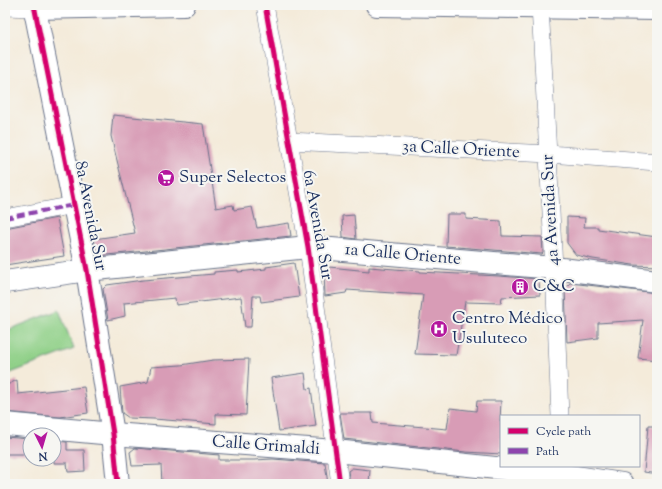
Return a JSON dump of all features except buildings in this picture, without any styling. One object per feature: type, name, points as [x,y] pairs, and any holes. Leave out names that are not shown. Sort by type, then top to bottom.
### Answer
[{"type":"main road","points":[[34,6],[184,5]]},
{"type":"main road","points":[[377,5],[540,6],[657,9]]},
{"type":"main road","name":"8a Avenida Sur","points":[[34,6],[87,270],[112,434],[118,484]]},
{"type":"main road","name":"1a Calle Oriente","points":[[5,282],[87,270],[308,247],[554,268],[657,282]]},
{"type":"main road","name":"Calle Grimaldi","points":[[5,424],[112,434],[335,451],[562,475],[622,484]]},
{"type":"street","name":"6a Avenida Sur","points":[[265,5],[288,142],[308,247],[340,484]]},
{"type":"street","points":[[5,7],[34,6]]},
{"type":"street","name":"4a Avenida Sur","points":[[540,6],[549,154],[560,415]]},
{"type":"street","name":"3a Calle Oriente","points":[[288,142],[549,154],[657,162]]},
{"type":"street","points":[[5,218],[74,206]]},
{"type":"green space","points":[[59,310],[74,349],[8,374],[5,368],[5,331]]},
{"type":"marked path","points":[[5,218],[74,205]]},
{"type":"cycle path","points":[[34,5],[87,270],[113,434],[118,484]]},
{"type":"cycle path","points":[[265,5],[308,247],[340,484]]},
{"type":"place","name":"Super Selectos","points":[[166,178]]},
{"type":"place","name":"C&C","points":[[520,287]]},
{"type":"place","name":"Centro Médico Usuluteco","points":[[439,329]]}]
